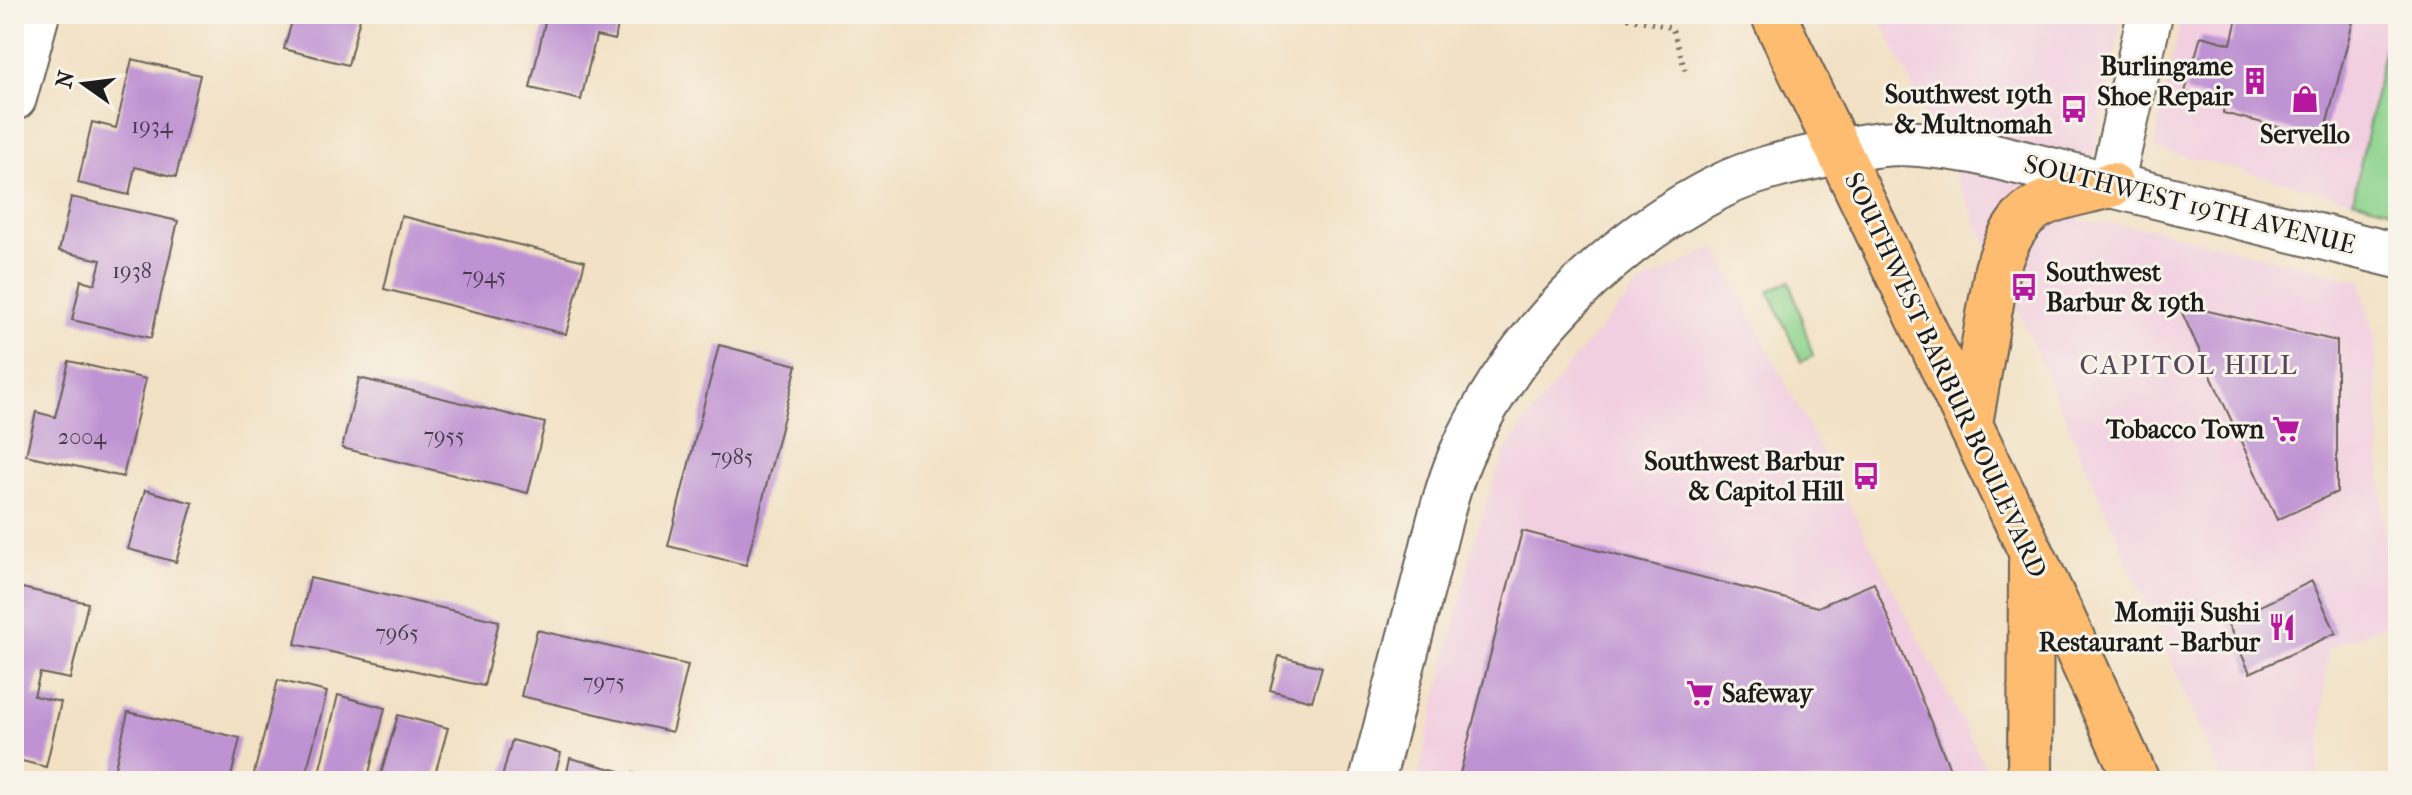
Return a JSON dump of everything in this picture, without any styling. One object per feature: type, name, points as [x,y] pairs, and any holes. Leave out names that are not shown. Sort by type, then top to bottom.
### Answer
[{"type":"main road","name":"SOUTHWEST BARBUR BOULEVARD","points":[[1773,14],[2060,612],[2137,781]]},
{"type":"main road","points":[[1970,424],[1997,269],[2005,244],[2024,213],[2048,201],[2111,185]]},
{"type":"main road","points":[[2030,781],[2031,555]]},
{"type":"street","points":[[14,98],[37,14]]},
{"type":"street","points":[[2111,185],[2150,14]]},
{"type":"street","name":"SOUTHWEST 19TH AVENUE","points":[[1372,781],[1451,480],[1486,407],[1521,352],[1560,305],[1593,274],[1662,222],[1721,185],[1777,165],[1839,151],[1894,143],[1935,145],[1974,151],[2381,251]]},
{"type":"path","points":[[1612,14],[1672,28],[1687,76]]},
{"type":"shaded area","points":[[1878,14],[2123,14],[2079,221],[2149,228],[2362,281],[2375,338],[2388,623],[2328,649],[2318,781],[2223,781],[2025,325]]},
{"type":"shaded area","points":[[2182,14],[2392,14],[2353,200],[2153,148]]},
{"type":"shaded area","points":[[1715,247],[1991,781],[1417,781],[1477,530],[1505,451],[1569,364],[1638,286]]},
{"type":"green space","points":[[2392,14],[2398,14],[2398,212],[2353,200]]},
{"type":"green space","points":[[1790,281],[1813,356],[1801,362],[1769,291]]},
{"type":"building","points":[[294,14],[361,14],[348,65],[284,49]]},
{"type":"building","points":[[525,14],[620,14],[615,40],[596,36],[581,100],[530,88],[545,22],[524,17]]},
{"type":"building","points":[[2238,14],[2355,14],[2323,138],[2223,113],[2224,103],[2185,92],[2201,36],[2231,44]]},
{"type":"building","points":[[132,59],[200,75],[176,177],[135,167],[129,195],[78,183],[92,122],[116,128]]},
{"type":"building","points":[[71,197],[178,221],[151,338],[72,320],[81,280],[95,284],[101,260],[59,251]]},
{"type":"building","points":[[401,216],[585,261],[566,334],[384,289]]},
{"type":"building","name":"Tobacco Town","points":[[2178,304],[2337,341],[2337,492],[2277,520]]},
{"type":"building","points":[[719,345],[797,365],[746,565],[668,546]]},
{"type":"building","points":[[69,361],[146,379],[123,477],[26,455],[36,412],[55,417]]},
{"type":"building","points":[[359,378],[545,423],[528,493],[342,448]]},
{"type":"building","points":[[145,490],[193,503],[176,562],[128,549]]},
{"type":"building","name":"Safeway","points":[[1522,531],[1818,607],[1874,583],[1955,781],[1458,781]]},
{"type":"building","points":[[310,578],[499,621],[484,686],[295,644]]},
{"type":"building","name":"Momiji Sushi Restaurant - Barbur","points":[[2312,581],[2336,633],[2250,673],[2227,622]]},
{"type":"building","points":[[22,588],[88,603],[70,679],[40,673],[34,696],[61,702],[46,767],[14,759],[14,621]]},
{"type":"building","points":[[537,630],[688,665],[672,732],[521,696]]},
{"type":"building","points":[[1279,656],[1322,667],[1312,701],[1270,690]]},
{"type":"building","points":[[278,680],[327,692],[304,781],[252,781]]},
{"type":"building","points":[[338,695],[385,708],[367,781],[317,781]]},
{"type":"building","points":[[128,712],[240,738],[230,781],[112,780]]},
{"type":"building","points":[[398,715],[448,728],[433,781],[379,781]]},
{"type":"building","points":[[512,740],[561,753],[553,781],[501,781]]},
{"type":"building","points":[[570,758],[620,771],[618,781],[565,781]]},
{"type":"building","points":[[633,773],[662,780],[631,781]]},
{"type":"place","name":"Burlingame Shoe Repair","points":[[2255,81]]},
{"type":"place","name":"Servello","points":[[2305,99]]},
{"type":"place","name":"Southwest 19th & Multnomah","points":[[2074,109]]},
{"type":"place","name":"Southwest Barbur & 19th","points":[[2024,287]]},
{"type":"place","name":"Tobacco Town","points":[[2286,429]]},
{"type":"place","name":"Southwest Barbur & Capitol Hill","points":[[1866,476]]},
{"type":"place","name":"Momiji Sushi Restaurant - Barbur","points":[[2282,627]]},
{"type":"place","name":"Safeway","points":[[1700,693]]},
{"type":"district","name":"CAPITOL HILL","points":[[2189,364]]}]
